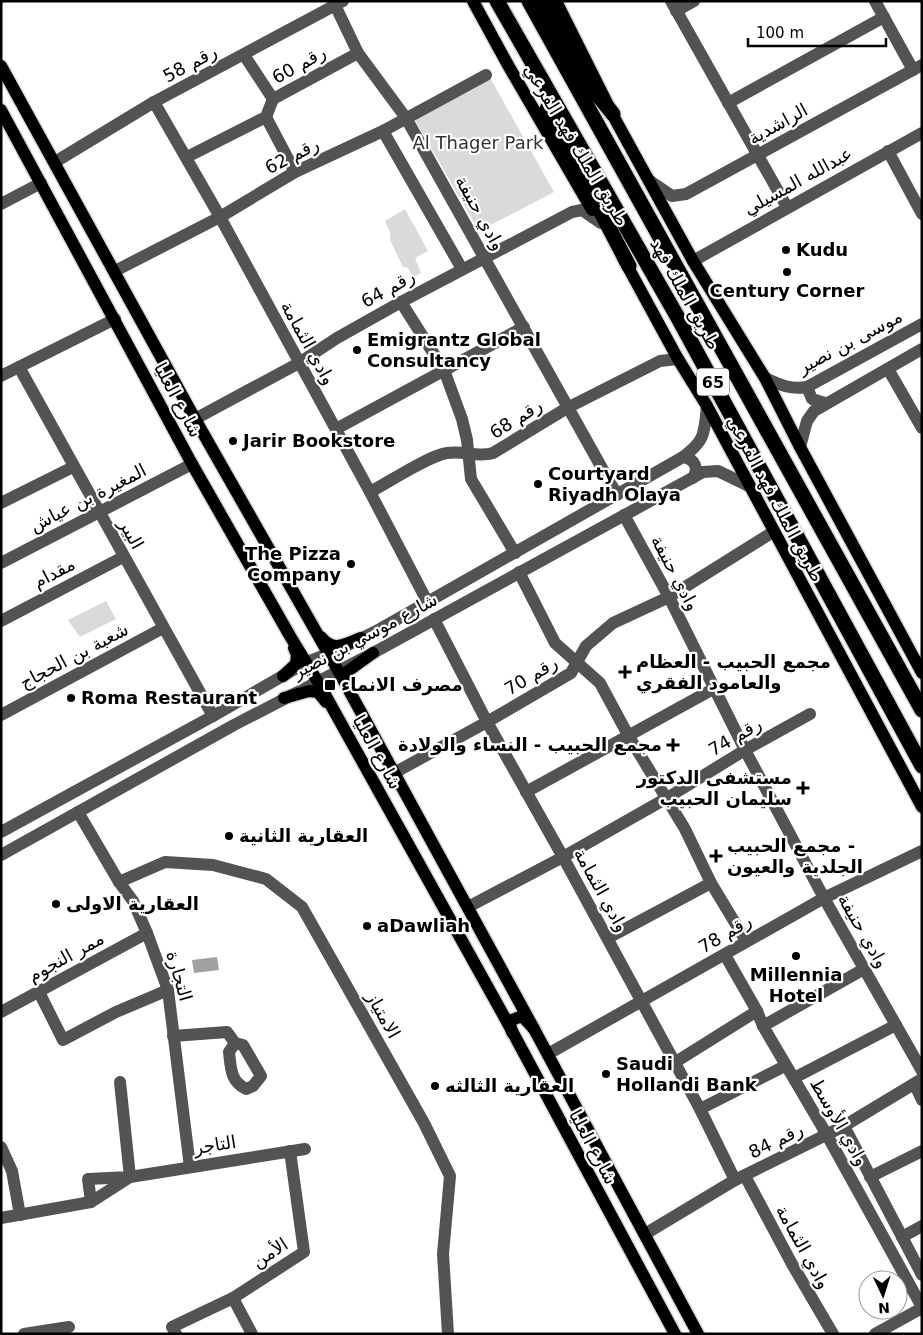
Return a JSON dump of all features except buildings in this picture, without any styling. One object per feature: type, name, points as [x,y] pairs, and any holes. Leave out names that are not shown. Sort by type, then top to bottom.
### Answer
[{"type":"highway","name":"طريق الملك فهد","points":[[497,1],[677,316],[922,766]]},
{"type":"highway","name":"طريق الملك فهد","points":[[529,1],[922,710]]},
{"type":"highway","points":[[541,1],[561,32],[592,88],[613,114]]},
{"type":"highway","points":[[509,23],[523,62],[628,266]]},
{"type":"main road","name":"طريق الملك فهد الفرعي","points":[[473,1],[508,65],[628,266],[678,359],[707,406],[922,807]]},
{"type":"main road","points":[[556,1],[613,114],[693,261],[765,378],[800,447],[922,673]]},
{"type":"main road","name":"شارع العليا","points":[[1,66],[468,906],[698,1334]]},
{"type":"main road","points":[[1,81],[6,82],[16,94]]},
{"type":"main road","name":"شارع العليا","points":[[1,110],[192,464],[290,636],[307,662],[511,1028],[675,1334]]},
{"type":"main road","points":[[315,630],[328,645],[334,647],[361,638]]},
{"type":"main road","points":[[286,674],[298,660],[290,636]]},
{"type":"main road","points":[[352,699],[346,677],[348,671],[373,653]]},
{"type":"main road","points":[[329,702],[324,686],[326,682],[332,679],[340,681],[352,699]]},
{"type":"main road","points":[[284,698],[309,691],[318,692],[338,717]]},
{"type":"main road","points":[[511,1028],[512,1020],[522,1016],[534,1029]]},
{"type":"street","points":[[694,1],[674,6],[787,207]]},
{"type":"street","points":[[875,1],[918,68]]},
{"type":"street","name":"وادي حنيفة","points":[[339,3],[358,53],[406,118],[617,495]]},
{"type":"street","name":"رقم 58","points":[[55,162],[154,102],[339,3]]},
{"type":"street","points":[[728,102],[884,17]]},
{"type":"street","name":"رقم 60","points":[[266,118],[272,99],[358,53]]},
{"type":"street","points":[[244,55],[272,99]]},
{"type":"street","name":"الراشدية","points":[[650,181],[672,196],[686,194],[918,68]]},
{"type":"street","name":"رقم 62","points":[[115,271],[220,217],[296,172],[383,131],[486,75]]},
{"type":"street","name":"وادي الثمامة","points":[[154,102],[220,217],[428,602]]},
{"type":"street","points":[[187,157],[266,118],[296,172]]},
{"type":"street","points":[[383,131],[462,269]]},
{"type":"street","name":"عبدالله المسيلي","points":[[693,261],[922,132]]},
{"type":"street","points":[[888,151],[922,214]]},
{"type":"street","points":[[1,204],[41,183]]},
{"type":"street","name":"رقم 64","points":[[196,419],[298,363],[337,338],[401,302],[572,212],[582,210],[601,223]]},
{"type":"street","points":[[401,302],[444,370],[462,419],[471,479],[515,554]]},
{"type":"street","points":[[1,376],[115,319]]},
{"type":"street","name":"موسى بن نصير","points":[[765,378],[786,388],[797,389],[807,387],[922,324]]},
{"type":"street","points":[[336,430],[524,328]]},
{"type":"street","points":[[800,447],[807,421],[814,411],[922,349]]},
{"type":"street","name":"رقم 68","points":[[370,492],[438,455],[451,452],[482,456],[493,454],[567,408],[660,361],[678,359]]},
{"type":"street","name":"البير","points":[[19,367],[213,716]]},
{"type":"street","points":[[888,369],[922,428]]},
{"type":"street","points":[[807,387],[812,399],[825,403]]},
{"type":"street","name":"شارع موسي بن نصير","points":[[1,832],[213,716],[307,662],[340,649],[380,629],[683,458],[696,447],[704,434],[707,406]]},
{"type":"street","points":[[683,458],[690,459],[695,464],[696,471],[693,478]]},
{"type":"street","name":"المغيرة بن عياش","points":[[1,563],[192,464]]},
{"type":"street","points":[[1,503],[73,467]]},
{"type":"street","name":"شارع موسي بن نصير","points":[[1,855],[284,698],[339,672],[703,472],[718,472],[749,486]]},
{"type":"street","name":"وادي حنيفة","points":[[624,515],[669,597],[745,750],[824,898],[922,1071]]},
{"type":"street","name":"رقم 70","points":[[394,773],[571,674],[586,646],[613,623],[669,597],[773,532]]},
{"type":"street","name":"مقدام","points":[[1,621],[123,556]]},
{"type":"street","points":[[519,572],[555,643],[600,683],[628,735],[685,829],[711,883],[746,941]]},
{"type":"street","name":"وادي الثمامة","points":[[434,619],[674,1063],[832,1334]]},
{"type":"street","name":"شعبة بن الحجاج","points":[[1,715],[163,628]]},
{"type":"street","points":[[286,674],[302,667],[306,670],[310,678],[309,682],[301,690]]},
{"type":"street","points":[[526,792],[715,688]]},
{"type":"street","name":"رقم 74","points":[[468,906],[564,857],[667,798],[745,750],[810,714]]},
{"type":"street","name":"التجارة","points":[[78,812],[119,882],[133,901],[168,990],[190,1167]]},
{"type":"street","name":"رقم 78","points":[[548,1054],[824,898],[922,851]]},
{"type":"street","name":"الامتياز","points":[[119,882],[165,862],[213,865],[266,879],[302,907],[424,1123],[450,1176],[443,1254],[448,1334]]},
{"type":"street","points":[[608,938],[711,883]]},
{"type":"street","name":"ممر النجوم","points":[[1,1012],[147,933]]},
{"type":"street","name":"وادي الأوسط","points":[[725,955],[922,1308]]},
{"type":"street","points":[[763,1026],[864,969]]},
{"type":"street","points":[[39,992],[63,1040],[116,1012],[168,990]]},
{"type":"street","points":[[674,1063],[757,1011]]},
{"type":"street","points":[[794,1078],[896,1025]]},
{"type":"street","points":[[173,1036],[227,1032],[235,1043]]},
{"type":"street","points":[[700,1109],[786,1066]]},
{"type":"street","points":[[120,1082],[130,1177]]},
{"type":"street","points":[[918,1082],[922,1100]]},
{"type":"street","name":"رقم 84","points":[[644,1234],[740,1178],[844,1126],[918,1082]]},
{"type":"street","name":"وادي الأوسط","points":[[844,1126],[922,1275]]},
{"type":"street","points":[[1,1147],[12,1171],[20,1215]]},
{"type":"street","name":"التاجر","points":[[91,1202],[88,1179],[130,1177],[305,1149]]},
{"type":"street","name":"الأمن","points":[[176,1334],[172,1327],[233,1298],[304,1252],[290,1151]]},
{"type":"street","points":[[870,1177],[922,1151]]},
{"type":"street","name":"التاجر","points":[[1,1218],[91,1202],[130,1177]]},
{"type":"street","points":[[902,1237],[922,1226]]},
{"type":"street","points":[[233,1298],[252,1334]]},
{"type":"street","points":[[875,1334],[922,1308]]},
{"type":"street","points":[[30,1333],[69,1327]]},
{"type":"green space","name":"Al Thager Park","points":[[489,76],[554,192],[479,231],[412,115]]},
{"type":"green space","points":[[405,209],[428,251],[415,258],[421,273],[414,277],[407,267],[403,267],[390,240],[390,232],[385,221]]},
{"type":"green space","points":[[106,601],[116,619],[80,637],[68,620]]},
{"type":"shaded area","points":[[217,957],[219,970],[194,973],[192,960]]},
{"type":"place","name":"Kudu","points":[[786,250]]},
{"type":"place","name":"Century Corner","points":[[787,272]]},
{"type":"place","name":"Emigrantz Global Consultancy","points":[[357,350]]},
{"type":"place","name":"Jarir Bookstore","points":[[233,441]]},
{"type":"place","name":"Courtyard Riyadh Olaya","points":[[538,484]]},
{"type":"place","name":"The Pizza Company","points":[[351,564]]},
{"type":"place","name":"مجمع الحبيب - العظام والعامود الفقري","points":[[625,672]]},
{"type":"place","name":"مصرف الانماء","points":[[330,685]]},
{"type":"place","name":"Roma Restaurant","points":[[71,698]]},
{"type":"place","name":"مجمع الحبيب - النساء والولادة","points":[[673,745]]},
{"type":"place","name":"مستشفى الدكتور سليمان الحبيب","points":[[803,788]]},
{"type":"place","name":"العقارية الثانية","points":[[229,836]]},
{"type":"place","name":"مجمع الحبيب - الجلدية والعيون","points":[[716,856]]},
{"type":"place","name":"العقارية الاولى","points":[[56,904]]},
{"type":"place","name":"aDawliah","points":[[367,926]]},
{"type":"place","name":"Millennia Hotel","points":[[796,956]]},
{"type":"place","name":"Saudi Hollandi Bank","points":[[606,1074]]},
{"type":"place","name":"العقارية الثالثه","points":[[435,1086]]}]
